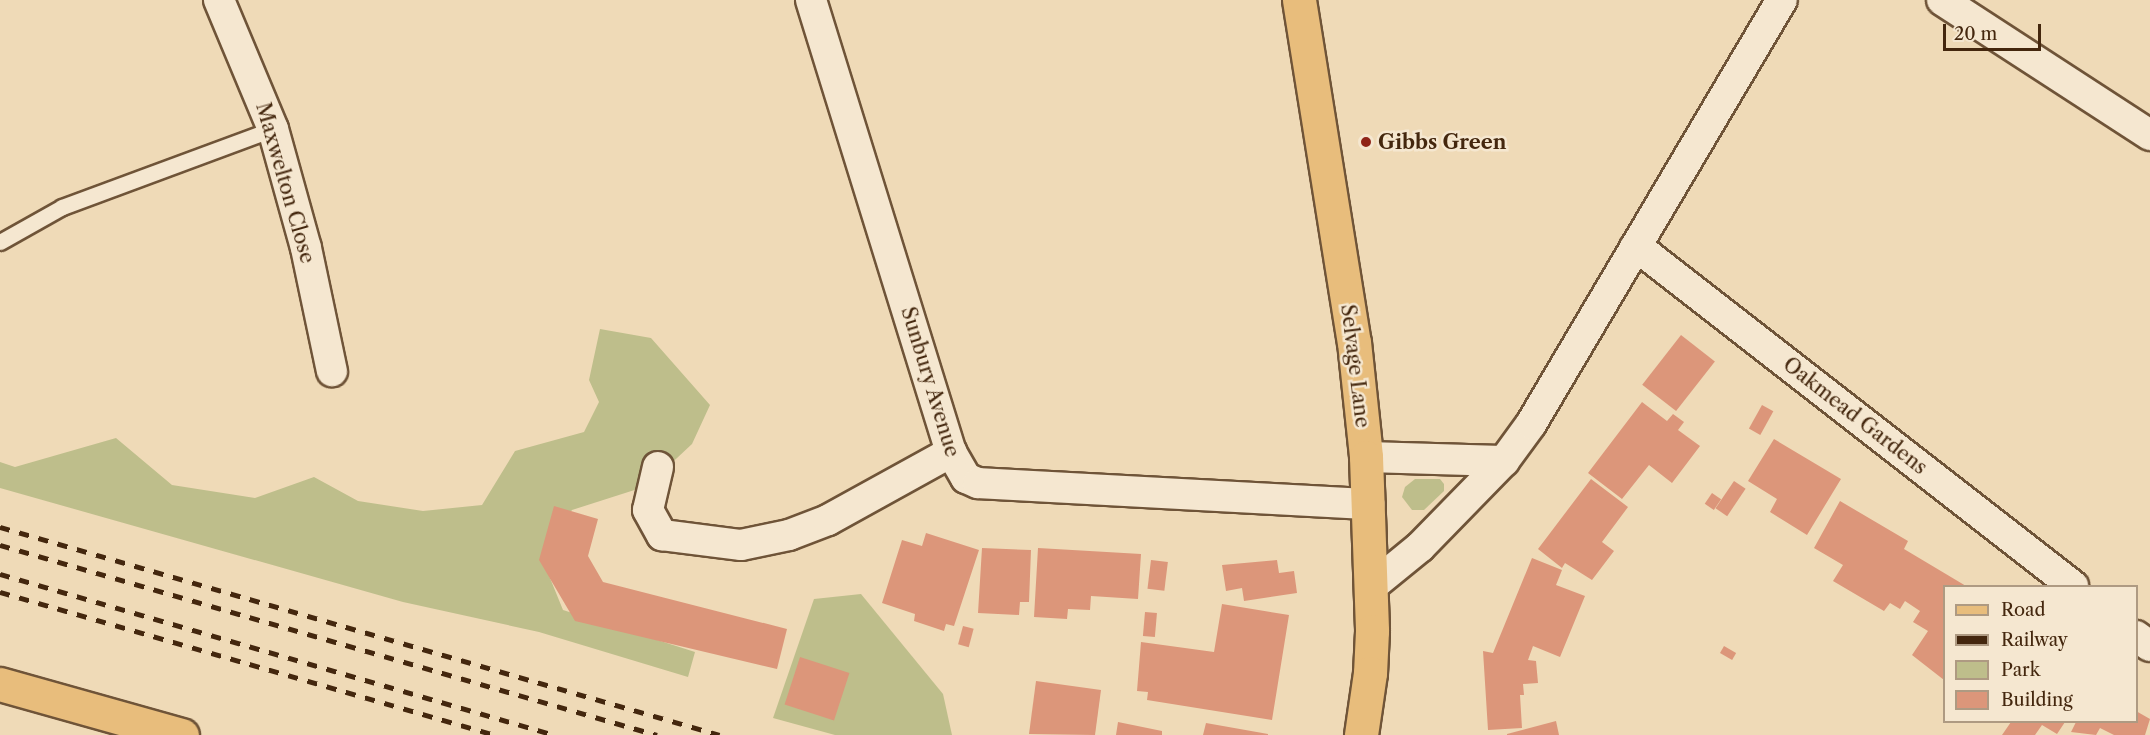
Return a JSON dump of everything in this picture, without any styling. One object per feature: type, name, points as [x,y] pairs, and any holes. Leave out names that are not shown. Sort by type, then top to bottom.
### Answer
[{"type":"main road","name":"Selvage Lane","points":[[1299,0],[1354,342],[1366,457],[1371,587],[1370,673],[1361,735]]},
{"type":"main road","points":[[0,684],[182,735]]},
{"type":"street","name":"Maxwelton Close","points":[[219,0],[273,129],[306,248],[332,371]]},
{"type":"street","name":"Sunbury Avenue","points":[[811,0],[957,469],[978,483],[1369,504]]},
{"type":"street","points":[[1371,587],[1420,547],[1504,461],[1532,424],[1782,0]]},
{"type":"street","points":[[1942,0],[2150,135]]},
{"type":"street","name":"Oakmead Gardens","points":[[1636,246],[2072,585]]},
{"type":"street","points":[[658,467],[648,510],[662,535],[741,545],[789,535],[828,520],[951,452]]},
{"type":"street","points":[[1366,457],[1504,461]]},
{"type":"lane","points":[[0,242],[62,207],[273,129]]},
{"type":"green space","points":[[600,329],[651,338],[710,405],[692,444],[647,486],[572,510],[541,556],[563,610],[695,652],[688,677],[539,632],[403,602],[0,488],[0,462],[15,467],[116,438],[172,485],[255,498],[314,477],[358,501],[423,511],[482,505],[515,451],[584,432],[599,402],[589,380]]},
{"type":"green space","points":[[1415,479],[1440,479],[1444,484],[1444,491],[1424,510],[1412,510],[1402,497],[1405,487]]},
{"type":"green space","points":[[861,594],[943,694],[952,735],[835,735],[773,718],[814,599]]},
{"type":"building","points":[[1681,335],[1715,361],[1676,411],[1642,385]]},
{"type":"building","points":[[1642,402],[1667,421],[1673,414],[1684,422],[1678,430],[1700,446],[1672,483],[1649,465],[1622,499],[1588,473]]},
{"type":"building","points":[[1762,405],[1773,411],[1760,435],[1749,429]]},
{"type":"building","points":[[1774,439],[1841,479],[1807,535],[1770,512],[1777,499],[1748,481]]},
{"type":"building","points":[[1591,479],[1628,507],[1602,542],[1614,551],[1592,580],[1565,563],[1562,568],[1538,549]]},
{"type":"building","points":[[1734,481],[1746,489],[1727,516],[1716,508]]},
{"type":"building","points":[[1712,493],[1721,499],[1714,510],[1705,504]]},
{"type":"building","points":[[1840,501],[1908,541],[1904,549],[1964,585],[1943,585],[1943,679],[1912,655],[1928,631],[1913,622],[1920,611],[1905,601],[1900,609],[1890,603],[1884,611],[1833,581],[1843,565],[1814,548]]},
{"type":"building","points":[[554,506],[598,519],[588,556],[603,582],[787,629],[777,669],[575,621],[539,560]]},
{"type":"building","points":[[926,533],[979,550],[954,626],[946,624],[944,631],[914,621],[915,614],[882,603],[902,540],[922,546]]},
{"type":"building","points":[[982,548],[1031,550],[1029,602],[1020,602],[1019,615],[978,613]]},
{"type":"building","points":[[1038,548],[1141,554],[1138,599],[1091,596],[1090,610],[1068,609],[1067,619],[1034,617]]},
{"type":"building","points":[[1532,558],[1562,570],[1556,585],[1585,596],[1560,657],[1533,646],[1528,660],[1536,661],[1538,683],[1523,684],[1524,695],[1520,695],[1522,728],[1488,730],[1483,651],[1493,653]]},
{"type":"building","points":[[1151,560],[1168,562],[1164,591],[1147,589]]},
{"type":"building","points":[[1277,560],[1279,573],[1294,571],[1297,593],[1244,601],[1242,588],[1226,591],[1222,565]]},
{"type":"building","points":[[1222,604],[1289,615],[1272,720],[1147,700],[1148,692],[1137,691],[1141,642],[1214,652]]},
{"type":"building","points":[[1145,612],[1157,613],[1155,637],[1143,636]]},
{"type":"building","points":[[963,626],[974,629],[969,647],[958,644]]},
{"type":"building","points":[[1724,646],[1736,653],[1732,660],[1720,653]]},
{"type":"building","points":[[800,657],[849,673],[834,721],[785,705]]},
{"type":"building","points":[[1036,681],[1101,690],[1095,735],[1029,734]]},
{"type":"building","points":[[2138,712],[2150,719],[2145,735],[2114,735],[2100,728],[2096,735],[2071,732],[2076,723],[2138,723]]},
{"type":"building","points":[[1556,721],[1559,735],[1507,735],[1507,734]]},
{"type":"building","points":[[1118,722],[1162,731],[1162,735],[1116,735]]},
{"type":"building","points":[[1206,723],[1268,734],[1268,735],[1203,735]]},
{"type":"building","points":[[2010,723],[2064,723],[2057,734],[2042,725],[2035,735],[2002,735]]},
{"type":"railway","points":[[0,527],[720,735]]},
{"type":"railway","points":[[0,545],[657,735]]},
{"type":"railway","points":[[0,574],[555,735]]},
{"type":"railway","points":[[0,592],[495,735]]},
{"type":"place","name":"Gibbs Green","points":[[1366,142]]}]
